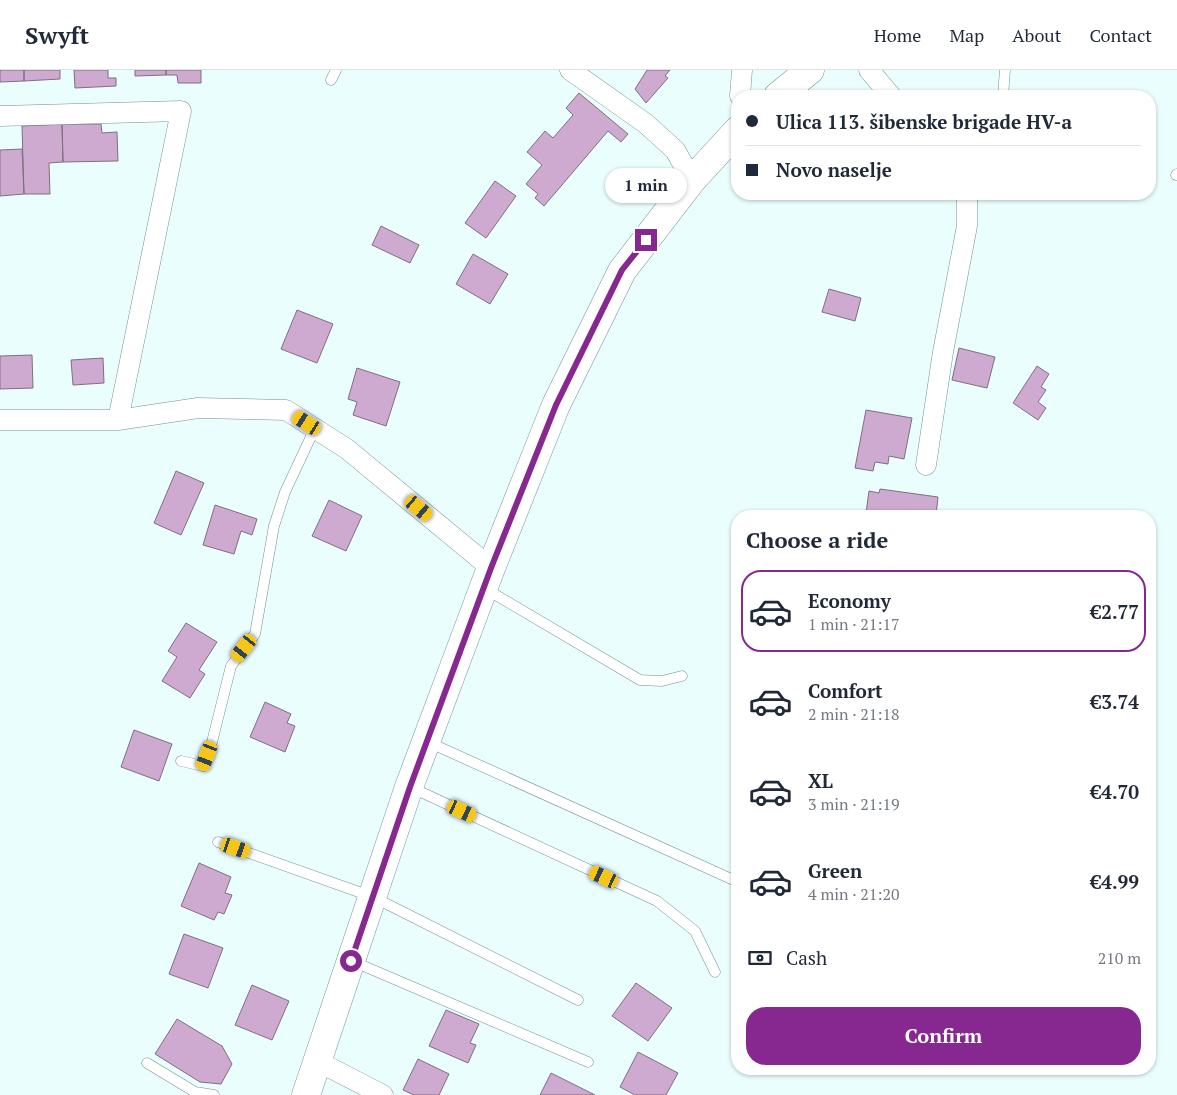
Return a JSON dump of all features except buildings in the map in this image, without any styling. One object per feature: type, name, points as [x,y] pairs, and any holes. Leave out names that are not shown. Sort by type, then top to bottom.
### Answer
[{"type":"main road","points":[[785,90],[810,70]]},
{"type":"main road","points":[[306,1095],[410,787],[487,577],[556,405],[622,270],[692,180],[731,138]]},
{"type":"street","points":[[570,70],[651,129],[675,150],[692,180]]},
{"type":"street","points":[[740,90],[742,70]]},
{"type":"street","points":[[868,70],[886,90]]},
{"type":"street","points":[[0,116],[182,111],[118,420]]},
{"type":"street","points":[[926,465],[943,352],[967,226],[967,200]]},
{"type":"street","points":[[0,420],[118,420],[198,408],[286,410],[347,449],[487,577]]},
{"type":"street","points":[[317,1061],[383,1095]]},
{"type":"lane","points":[[1003,90],[1005,70]]},
{"type":"lane","points":[[181,761],[203,766],[211,746],[231,666],[255,634],[274,526],[284,492],[314,428]]},
{"type":"lane","points":[[487,577],[640,680],[662,682],[682,676]]},
{"type":"lane","points":[[427,741],[731,879]]},
{"type":"lane","points":[[410,787],[657,901],[695,931],[715,972]]},
{"type":"lane","points":[[218,842],[372,896],[578,1000]]},
{"type":"lane","points":[[351,961],[588,1062]]},
{"type":"lane","points":[[147,1063],[195,1092],[214,1095]]},
{"type":"route","points":[[351,961],[433,724],[491,568],[556,405],[622,270],[646,240]]}]
